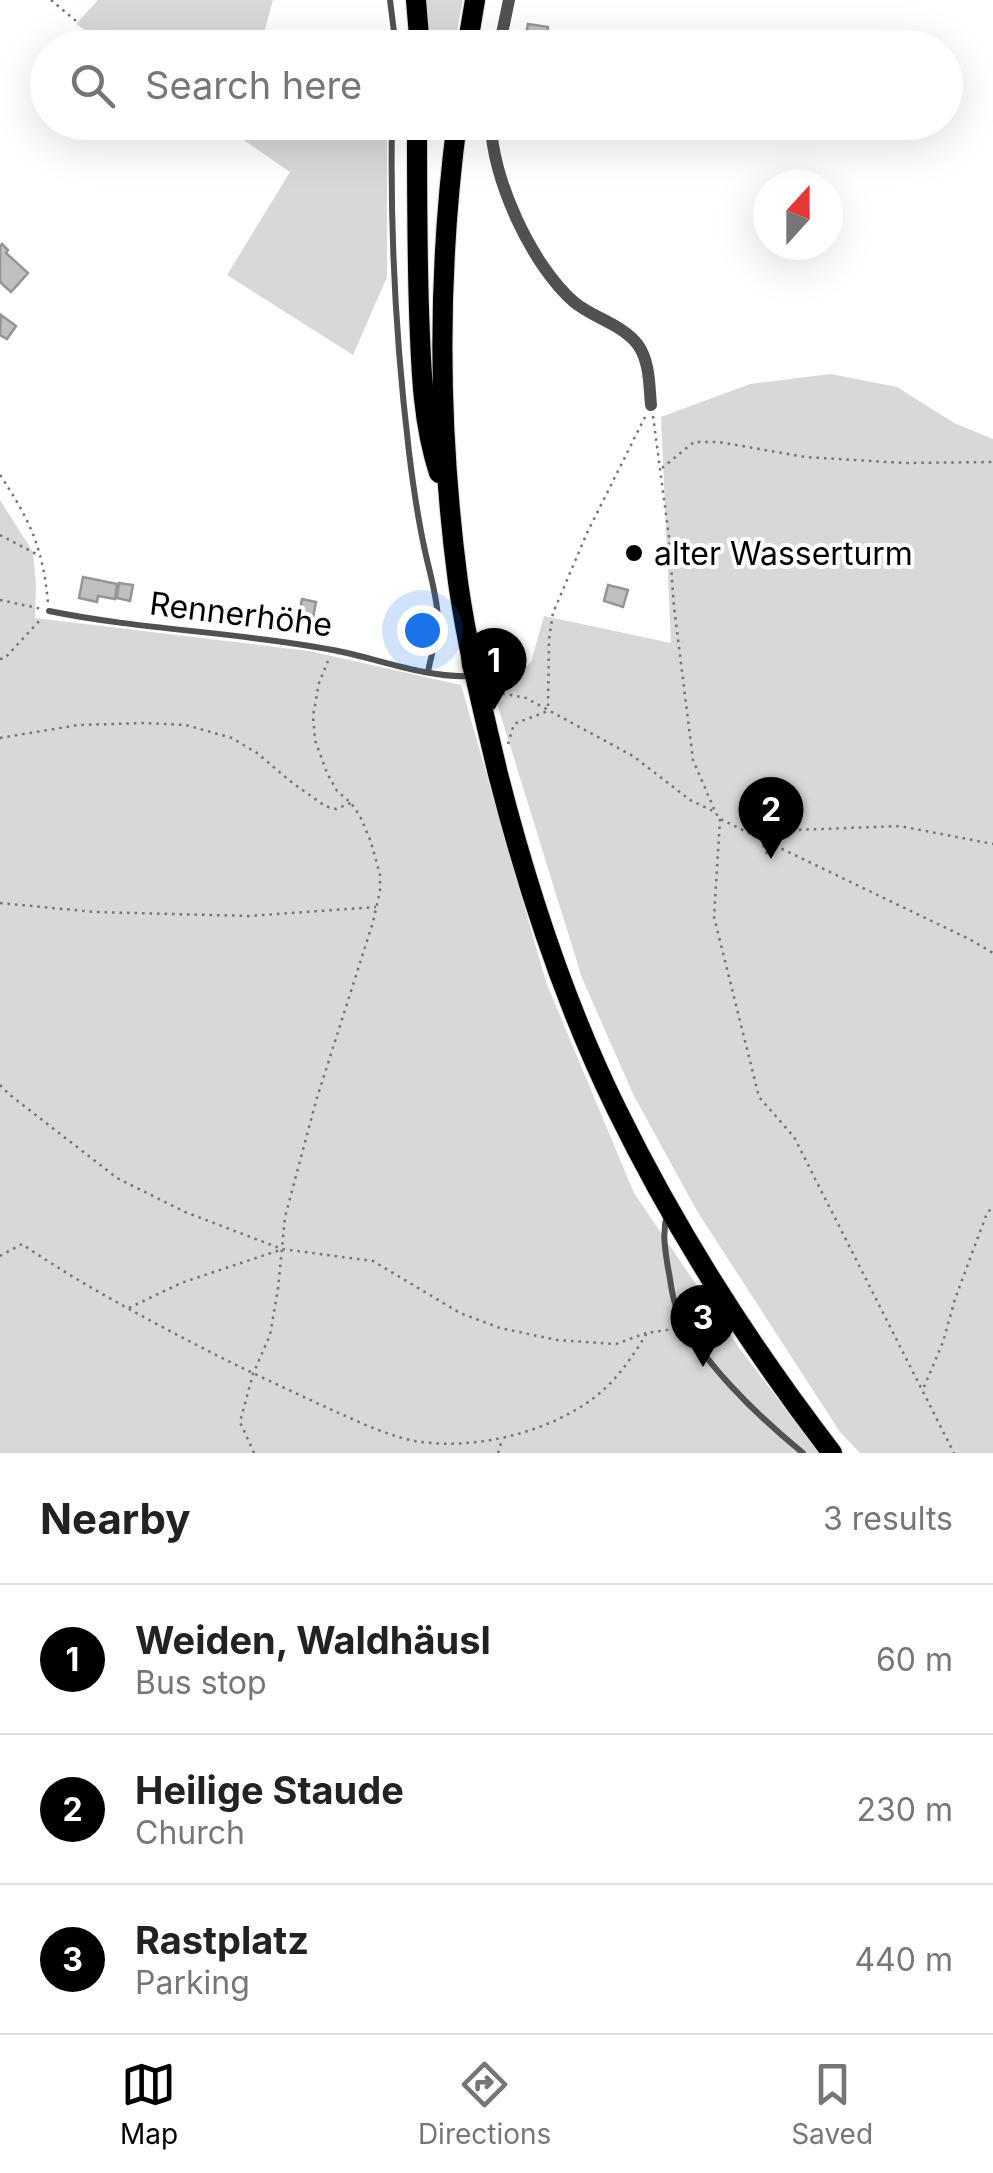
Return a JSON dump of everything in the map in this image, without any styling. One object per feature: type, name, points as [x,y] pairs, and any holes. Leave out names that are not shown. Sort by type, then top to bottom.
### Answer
[{"type":"main road","points":[[416,0],[418,30]]},
{"type":"main road","points":[[470,30],[476,0]]},
{"type":"main road","points":[[418,140],[416,220],[424,402],[431,448],[449,503]]},
{"type":"main road","points":[[455,140],[444,245],[444,432],[449,503],[477,683],[523,867],[569,1000],[615,1106],[668,1208],[744,1332],[832,1453]]},
{"type":"street","points":[[503,30],[509,0]]},
{"type":"street","points":[[491,140],[495,166],[522,232],[571,300],[630,336],[639,346],[647,362],[651,405]]},
{"type":"lane","points":[[390,0],[394,30]]},
{"type":"lane","points":[[392,140],[403,400],[438,622],[428,672]]},
{"type":"lane","name":"Rennerhöhe","points":[[49,610],[102,622],[332,650],[477,683]]},
{"type":"lane","points":[[668,1208],[662,1232],[674,1302],[686,1328],[745,1400],[803,1453]]},
{"type":"path","points":[[51,0],[76,21]]},
{"type":"path","points":[[651,405],[670,537],[674,606],[693,760],[715,812],[720,818],[993,953]]},
{"type":"path","points":[[548,709],[548,639],[553,613],[587,533],[651,405]]},
{"type":"path","points":[[661,469],[694,442],[719,442],[805,457],[905,463],[993,462]]},
{"type":"path","points":[[0,475],[30,524],[41,557],[49,610]]},
{"type":"path","points":[[0,535],[41,557]]},
{"type":"path","points":[[0,600],[49,610]]},
{"type":"path","points":[[0,659],[49,610]]},
{"type":"path","points":[[254,1453],[240,1422],[253,1374],[270,1334],[284,1217],[380,892],[380,875],[360,816],[337,792],[315,740],[313,716],[319,683],[332,650]]},
{"type":"path","points":[[477,683],[548,709],[633,756],[690,800],[715,812]]},
{"type":"path","points":[[506,754],[514,724],[548,709]]},
{"type":"path","points":[[0,738],[78,724],[186,725],[244,745],[324,806],[336,810],[351,803]]},
{"type":"path","points":[[720,818],[714,917],[758,1097],[794,1137],[954,1453]]},
{"type":"path","points":[[759,836],[796,830],[900,826],[993,844]]},
{"type":"path","points":[[759,836],[767,854]]},
{"type":"path","points":[[0,903],[95,912],[249,916],[376,907]]},
{"type":"path","points":[[0,1085],[118,1178],[184,1212],[282,1249],[373,1261],[460,1313],[500,1328],[557,1340],[616,1344],[647,1333],[686,1328]]},
{"type":"path","points":[[923,1388],[954,1299],[993,1207]]},
{"type":"path","points":[[0,1256],[22,1244],[128,1309],[253,1374],[366,1425],[414,1440],[464,1444],[504,1437],[553,1421],[595,1398],[627,1366],[647,1333]]},
{"type":"path","points":[[128,1309],[181,1283],[282,1249]]},
{"type":"path","points":[[498,1453],[504,1437]]},
{"type":"shaded area","points":[[98,0],[273,0],[265,30],[85,30],[76,24]]},
{"type":"shaded area","points":[[423,0],[463,0],[457,30],[429,30]]},
{"type":"shaded area","points":[[244,140],[387,140],[387,277],[353,355],[227,275],[290,172]]},
{"type":"shaded area","points":[[831,374],[897,387],[954,423],[993,439],[993,1453],[860,1453],[840,1432],[697,1211],[634,1096],[582,978],[495,697],[531,662],[544,616],[671,643],[661,417],[750,384]]},
{"type":"shaded area","points":[[0,500],[33,552],[35,618],[309,651],[461,685],[546,982],[634,1193],[740,1349],[819,1453],[0,1453]]},
{"type":"building","points":[[528,24],[548,27],[548,30],[527,30]]},
{"type":"building","points":[[2,244],[8,250],[6,253],[28,273],[11,292],[0,282]]},
{"type":"building","points":[[1,315],[16,326],[7,339],[0,335]]},
{"type":"building","points":[[83,577],[117,584],[115,599],[98,596],[97,602],[79,598]]},
{"type":"building","points":[[119,583],[133,585],[130,601],[117,598]]},
{"type":"building","points":[[608,585],[628,590],[623,607],[604,601]]},
{"type":"building","points":[[302,599],[316,602],[309,624],[301,622],[299,615]]},
{"type":"place","name":"alter Wasserturm","points":[[634,553]]},
{"type":"place","name":"Weiden, Waldhäusl","points":[[494,710]]},
{"type":"place","name":"Heilige Staude","points":[[771,859]]},
{"type":"place","name":"Rastplatz","points":[[703,1367]]}]
